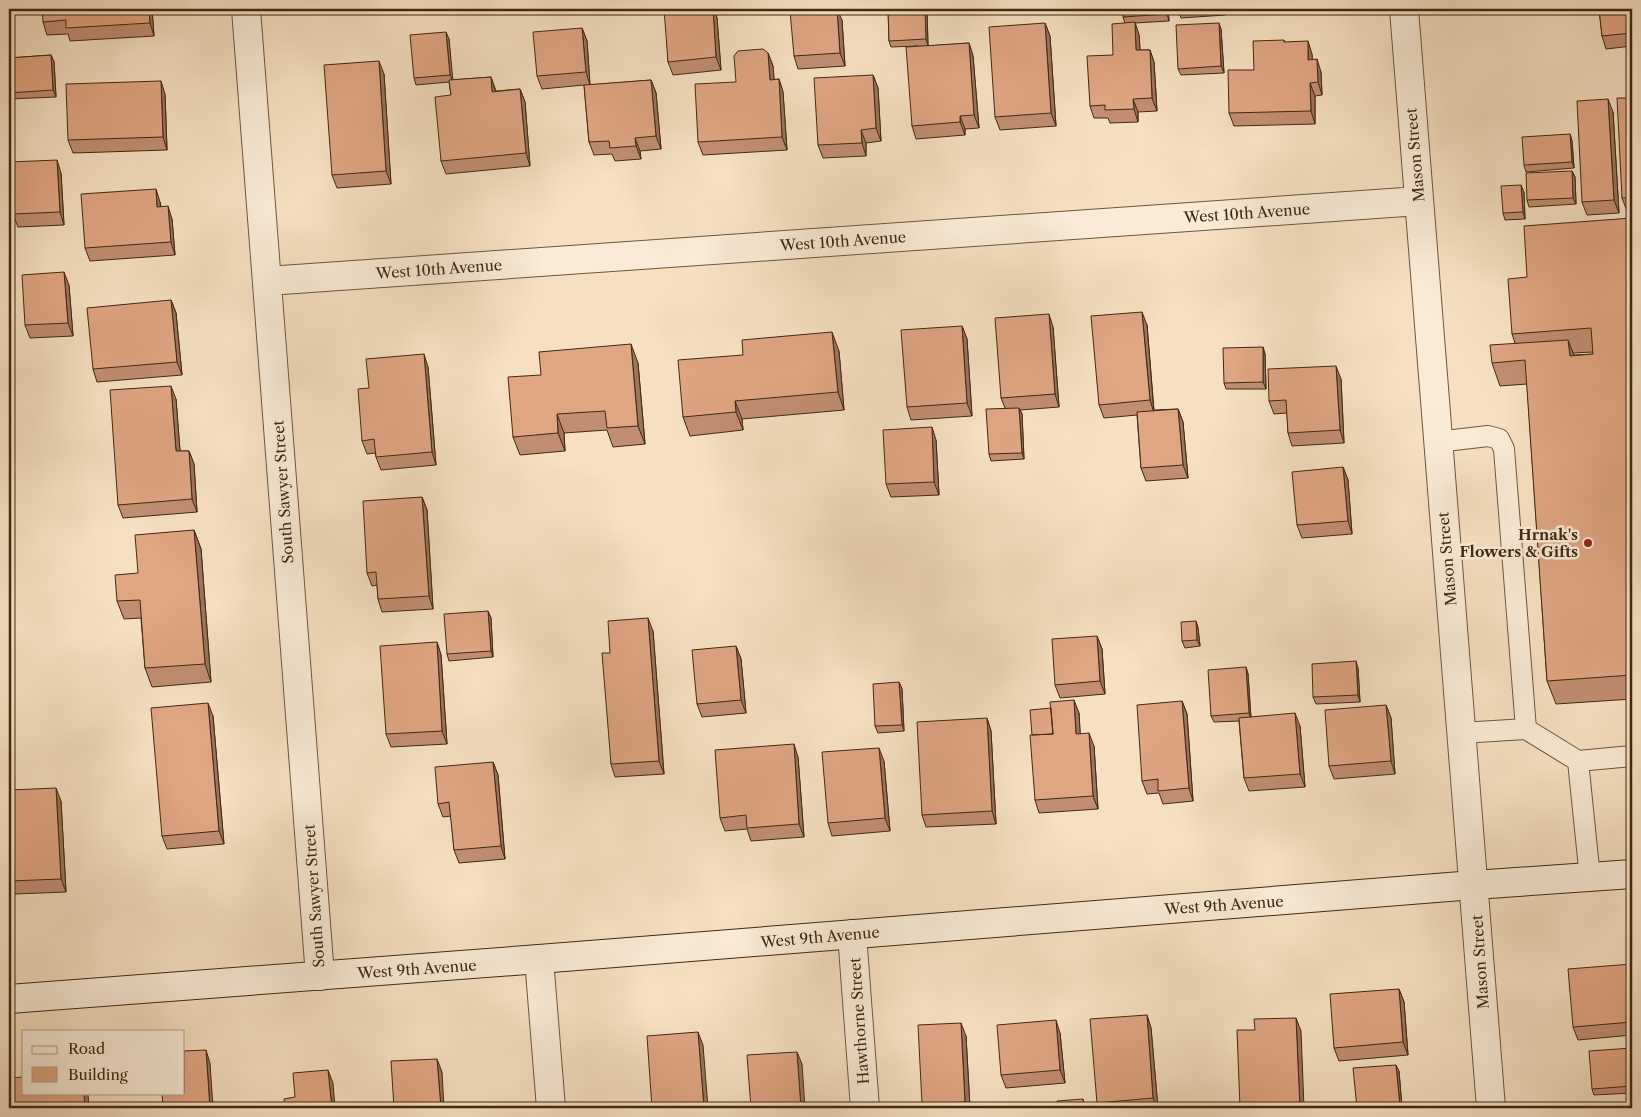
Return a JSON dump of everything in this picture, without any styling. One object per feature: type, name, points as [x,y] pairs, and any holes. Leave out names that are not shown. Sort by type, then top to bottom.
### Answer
[{"type":"street","name":"South Sawyer Street","points":[[246,9],[320,976]]},
{"type":"street","name":"Mason Street","points":[[1404,9],[1491,1108]]},
{"type":"street","name":"West 10th Avenue","points":[[267,281],[1419,201]]},
{"type":"street","name":"West 9th Avenue","points":[[9,999],[539,960],[1632,874]]},
{"type":"street","name":"Hawthorne Street","points":[[852,934],[865,1108]]},
{"type":"street","points":[[539,960],[551,1108]]},
{"type":"lane","points":[[1437,442],[1488,436],[1499,439],[1504,449],[1526,729]]},
{"type":"lane","points":[[1461,733],[1526,729],[1578,762],[1632,756]]},
{"type":"lane","points":[[1578,762],[1590,878]]},
{"type":"building","points":[[42,9],[149,9],[150,23],[66,28],[66,20],[43,22]]},
{"type":"building","points":[[664,9],[713,9],[716,57],[668,62]]},
{"type":"building","points":[[837,9],[840,53],[794,56],[790,11]]},
{"type":"building","points":[[888,9],[925,9],[926,39],[889,41]]},
{"type":"building","points":[[1123,9],[1166,9],[1167,14],[1123,17]]},
{"type":"building","points":[[1178,9],[1212,9],[1178,12]]},
{"type":"building","points":[[1599,9],[1632,9],[1632,33],[1602,36]]},
{"type":"building","points":[[1135,22],[1136,50],[1150,50],[1152,98],[1133,99],[1134,109],[1105,110],[1105,105],[1090,106],[1087,56],[1113,55],[1112,24]]},
{"type":"building","points":[[1045,23],[1051,113],[995,117],[989,27]]},
{"type":"building","points":[[1219,23],[1221,66],[1178,69],[1176,25]]},
{"type":"building","points":[[582,28],[586,72],[537,76],[533,32]]},
{"type":"building","points":[[446,32],[450,75],[414,78],[410,35]]},
{"type":"building","points":[[1284,40],[1284,42],[1308,41],[1308,60],[1317,59],[1318,82],[1310,83],[1311,111],[1229,113],[1228,70],[1254,70],[1253,41]]},
{"type":"building","points":[[969,43],[974,115],[960,116],[960,122],[912,126],[906,47]]},
{"type":"building","points":[[763,49],[768,53],[770,80],[779,79],[782,137],[698,142],[695,84],[736,82],[734,56],[738,51]]},
{"type":"building","points":[[51,55],[53,90],[9,93],[9,58]]},
{"type":"building","points":[[379,61],[386,171],[332,175],[324,65]]},
{"type":"building","points":[[873,75],[876,128],[861,130],[862,143],[818,145],[814,78]]},
{"type":"building","points":[[491,77],[492,92],[520,89],[526,153],[441,161],[435,97],[451,95],[449,80]]},
{"type":"building","points":[[651,80],[656,136],[635,138],[636,146],[610,148],[609,141],[589,142],[584,85]]},
{"type":"building","points":[[161,81],[163,137],[68,140],[66,84]]},
{"type":"building","points":[[1617,98],[1632,98],[1632,198],[1622,198]]},
{"type":"building","points":[[1608,99],[1614,200],[1582,202],[1577,101]]},
{"type":"building","points":[[1570,134],[1572,162],[1524,165],[1522,137]]},
{"type":"building","points":[[57,160],[60,212],[13,214],[10,162]]},
{"type":"building","points":[[1572,171],[1573,198],[1527,200],[1526,173]]},
{"type":"building","points":[[1521,185],[1523,212],[1503,213],[1501,186]]},
{"type":"building","points":[[156,189],[157,207],[168,206],[171,242],[85,248],[81,194]]},
{"type":"building","name":"Hrnak's Flowers & Gifts","points":[[1632,218],[1632,675],[1547,681],[1525,360],[1492,363],[1490,345],[1568,340],[1570,356],[1593,354],[1591,328],[1512,334],[1508,279],[1527,277],[1524,226]]},
{"type":"building","points":[[64,272],[68,323],[25,325],[22,275]]},
{"type":"building","points":[[171,300],[177,362],[93,369],[87,308]]},
{"type":"building","points":[[1142,312],[1150,400],[1099,405],[1091,316]]},
{"type":"building","points":[[1049,314],[1055,394],[1001,398],[995,318]]},
{"type":"building","points":[[962,326],[967,403],[907,407],[901,330]]},
{"type":"building","points":[[832,332],[838,392],[735,401],[736,412],[683,417],[678,360],[743,355],[742,340]]},
{"type":"building","points":[[631,344],[638,426],[607,428],[605,411],[557,414],[558,433],[513,437],[508,377],[541,375],[539,352]]},
{"type":"building","points":[[1263,347],[1263,382],[1224,383],[1223,348]]},
{"type":"building","points":[[424,354],[432,452],[376,457],[374,439],[362,441],[358,389],[369,388],[366,359]]},
{"type":"building","points":[[1336,366],[1340,430],[1288,433],[1286,400],[1269,401],[1268,369]]},
{"type":"building","points":[[171,386],[176,451],[189,451],[192,499],[118,505],[110,390]]},
{"type":"building","points":[[1019,408],[1022,453],[989,454],[986,409]]},
{"type":"building","points":[[1178,409],[1183,465],[1141,468],[1137,412]]},
{"type":"building","points":[[932,427],[934,482],[886,484],[883,430]]},
{"type":"building","points":[[1343,467],[1348,521],[1297,525],[1292,472]]},
{"type":"building","points":[[422,497],[429,596],[378,599],[376,572],[367,573],[363,501]]},
{"type":"building","points":[[194,530],[205,664],[145,668],[140,600],[117,601],[115,575],[138,573],[135,535]]},
{"type":"building","points":[[488,611],[491,651],[447,654],[444,614]]},
{"type":"building","points":[[648,618],[659,761],[611,764],[602,653],[610,653],[608,621]]},
{"type":"building","points":[[1196,621],[1197,640],[1182,641],[1181,622]]},
{"type":"building","points":[[1097,636],[1100,681],[1055,685],[1052,639]]},
{"type":"building","points":[[437,642],[442,731],[386,734],[380,646]]},
{"type":"building","points":[[736,646],[741,700],[697,704],[692,650]]},
{"type":"building","points":[[1356,661],[1358,695],[1313,697],[1312,664]]},
{"type":"building","points":[[1246,667],[1249,713],[1211,716],[1208,670]]},
{"type":"building","points":[[899,682],[902,725],[875,726],[873,684]]},
{"type":"building","points":[[1074,700],[1076,734],[1089,733],[1093,796],[1035,800],[1030,735],[1053,734],[1050,702]]},
{"type":"building","points":[[1182,701],[1189,788],[1158,791],[1158,779],[1142,781],[1137,705]]},
{"type":"building","points":[[208,703],[219,831],[162,836],[151,708]]},
{"type":"building","points":[[1386,705],[1391,761],[1329,766],[1325,710]]},
{"type":"building","points":[[1051,708],[1053,734],[1032,735],[1030,710]]},
{"type":"building","points":[[1295,713],[1300,774],[1244,778],[1239,718]]},
{"type":"building","points":[[987,718],[992,811],[922,815],[917,722]]},
{"type":"building","points":[[794,744],[799,824],[747,828],[746,815],[720,818],[715,750]]},
{"type":"building","points":[[879,748],[885,818],[828,823],[822,752]]},
{"type":"building","points":[[493,762],[501,846],[454,850],[449,802],[438,804],[435,767]]},
{"type":"building","points":[[56,788],[61,879],[10,881],[9,790]]},
{"type":"building","points":[[1632,964],[1632,1022],[1573,1027],[1568,969]]},
{"type":"building","points":[[1399,989],[1403,1042],[1334,1048],[1330,994]]},
{"type":"building","points":[[1147,1015],[1153,1098],[1097,1103],[1090,1019]]},
{"type":"building","points":[[1296,1018],[1300,1108],[1240,1108],[1237,1030],[1255,1030],[1254,1019]]},
{"type":"building","points":[[1056,1020],[1060,1070],[1001,1075],[997,1025]]},
{"type":"building","points":[[961,1023],[965,1102],[922,1104],[918,1025]]},
{"type":"building","points":[[698,1032],[704,1108],[652,1108],[647,1036]]},
{"type":"building","points":[[1632,1048],[1632,1086],[1592,1089],[1589,1051]]},
{"type":"building","points":[[206,1050],[210,1108],[163,1108],[162,1094],[185,1094],[185,1051]]},
{"type":"building","points":[[797,1052],[801,1108],[751,1108],[747,1055]]},
{"type":"building","points":[[437,1059],[441,1108],[394,1108],[391,1061]]},
{"type":"building","points":[[1396,1065],[1400,1106],[1357,1108],[1353,1068]]},
{"type":"building","points":[[328,1070],[332,1108],[285,1108],[284,1099],[295,1097],[293,1073]]},
{"type":"building","points":[[22,1077],[22,1094],[84,1094],[85,1108],[9,1108],[9,1078]]},
{"type":"building","points":[[1083,1099],[1084,1108],[1057,1108],[1057,1101]]},
{"type":"place","name":"Hrnak's Flowers & Gifts","points":[[1588,543]]}]
